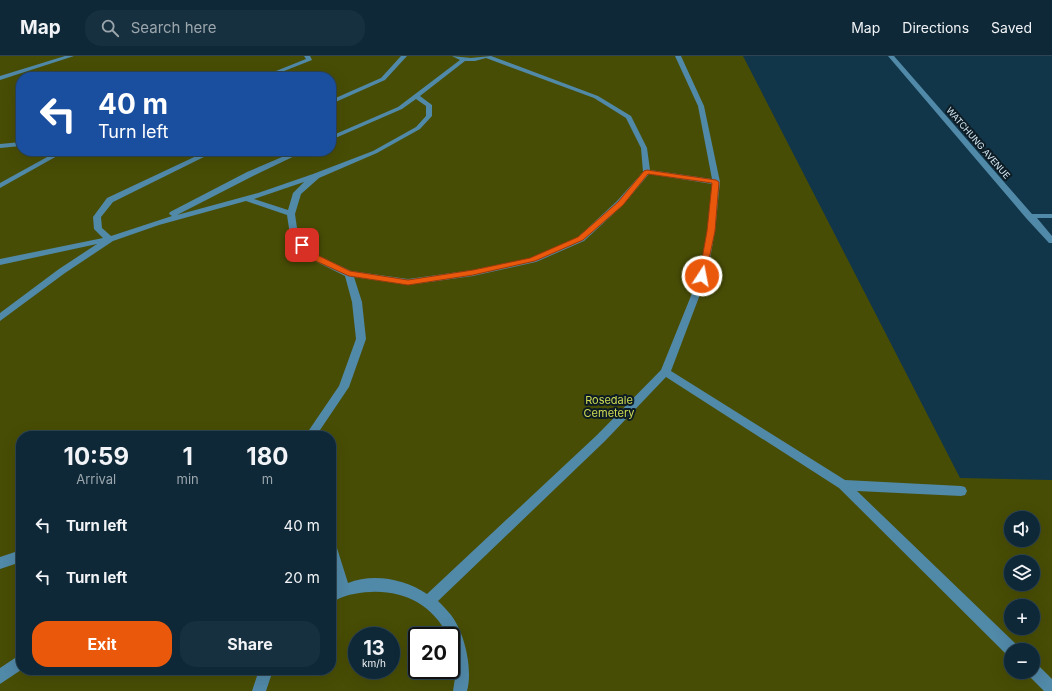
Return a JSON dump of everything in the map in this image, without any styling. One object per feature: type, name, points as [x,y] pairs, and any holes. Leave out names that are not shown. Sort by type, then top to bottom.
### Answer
[{"type":"street","points":[[19,72],[70,56]]},
{"type":"street","points":[[277,72],[308,60],[307,56]]},
{"type":"street","points":[[336,100],[383,79],[404,56]]},
{"type":"street","points":[[316,176],[297,193],[291,214],[294,235],[310,255],[349,274],[408,282],[473,273],[533,260],[581,239],[620,203],[647,172],[644,148],[629,117],[596,96],[486,56],[476,60],[464,59],[455,56]]},
{"type":"street","points":[[429,601],[601,438],[665,372],[702,276],[711,231],[716,182],[701,106],[678,56]]},
{"type":"street","name":"WATCHUNG AVENUE","points":[[891,56],[1052,242]]},
{"type":"street","points":[[336,136],[400,108],[464,59]]},
{"type":"street","points":[[0,78],[16,73]]},
{"type":"street","points":[[0,262],[110,239],[156,223],[246,199],[316,176],[375,152],[418,128],[429,116],[429,105],[416,96]]},
{"type":"street","points":[[0,146],[16,144]]},
{"type":"street","points":[[0,186],[54,156]]},
{"type":"street","points":[[110,239],[98,229],[97,216],[110,200],[201,156]]},
{"type":"street","points":[[156,223],[250,174],[291,156]]},
{"type":"street","points":[[647,172],[716,182]]},
{"type":"street","points":[[246,199],[291,214]]},
{"type":"street","points":[[1029,216],[1052,216]]},
{"type":"street","points":[[0,318],[62,271],[110,239]]},
{"type":"street","points":[[313,431],[344,387],[361,339],[357,302],[349,274]]},
{"type":"street","points":[[665,372],[843,485],[1005,643]]},
{"type":"street","points":[[843,485],[961,491]]},
{"type":"street","points":[[0,564],[16,558]]},
{"type":"street","points":[[336,565],[343,589]]},
{"type":"street","points":[[336,593],[343,589],[374,583],[403,587],[429,601],[448,622],[460,651],[462,685],[460,691]]},
{"type":"street","points":[[0,677],[16,665]]},
{"type":"street","points":[[259,691],[264,675]]},
{"type":"street","points":[[1040,677],[1052,689]]},
{"type":"green space","name":"Rosedale Cemetery","points":[[0,56],[743,56],[960,478],[1052,480],[1052,691],[0,691]]},
{"type":"route","points":[[302,245],[310,255],[349,274],[408,282],[473,273],[533,260],[581,239],[620,203],[647,172],[716,182],[711,231],[702,276]]}]
